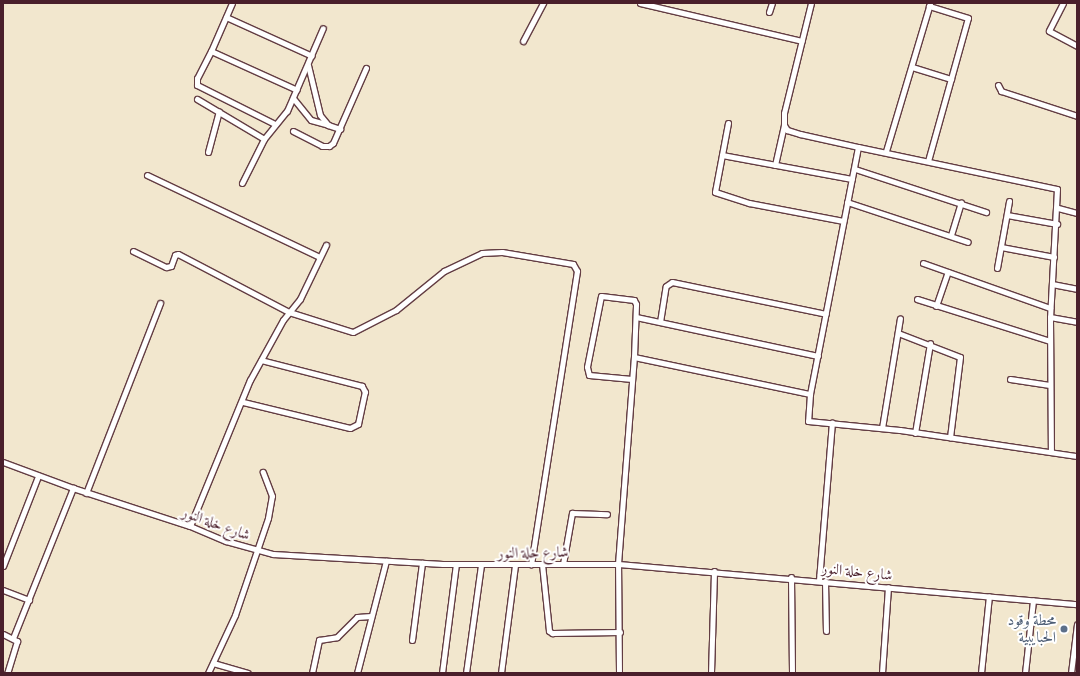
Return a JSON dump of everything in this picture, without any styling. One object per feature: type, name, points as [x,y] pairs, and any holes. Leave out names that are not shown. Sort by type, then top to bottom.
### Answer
[{"type":"street","points":[[232,3],[197,78],[197,85],[274,124]]},
{"type":"street","points":[[523,41],[543,3]]},
{"type":"street","points":[[640,3],[802,41]]},
{"type":"street","points":[[769,12],[772,3]]},
{"type":"street","points":[[775,165],[784,125],[784,114],[811,3]]},
{"type":"street","points":[[1063,3],[1049,31],[1077,46]]},
{"type":"street","points":[[886,151],[930,5],[968,18],[928,161]]},
{"type":"street","points":[[226,17],[312,56]]},
{"type":"street","points":[[242,183],[264,139],[274,124],[282,119],[293,98],[323,28]]},
{"type":"street","points":[[210,51],[297,90]]},
{"type":"street","points":[[308,66],[320,115],[328,125]]},
{"type":"street","points":[[912,67],[951,79]]},
{"type":"street","points":[[293,131],[316,144],[329,146],[340,129],[366,68]]},
{"type":"street","points":[[998,86],[1001,91],[1077,116]]},
{"type":"street","points":[[293,98],[302,113],[311,120],[340,129]]},
{"type":"street","points":[[197,99],[264,139]]},
{"type":"street","points":[[208,152],[219,111]]},
{"type":"street","points":[[728,123],[715,192],[749,203],[843,221]]},
{"type":"street","points":[[784,125],[794,132],[858,147],[886,151],[1058,189],[1057,224],[1050,308],[1051,451]]},
{"type":"street","points":[[858,147],[810,394],[808,421],[915,432],[1077,456]]},
{"type":"street","points":[[722,155],[852,179]]},
{"type":"street","points":[[854,169],[986,212]]},
{"type":"street","points":[[147,175],[320,257]]},
{"type":"street","points":[[997,268],[1009,201]]},
{"type":"street","points":[[847,202],[968,242]]},
{"type":"street","points":[[951,236],[961,203]]},
{"type":"street","points":[[1058,208],[1077,212]]},
{"type":"street","points":[[1007,215],[1057,224]]},
{"type":"street","points":[[190,526],[260,360],[289,312],[300,299],[326,245]]},
{"type":"street","points":[[1001,247],[1054,257]]},
{"type":"street","points":[[133,252],[166,267],[171,266],[174,255],[178,254],[289,312],[353,332],[396,310],[444,271],[482,253],[502,252],[573,264],[577,271],[532,564]]},
{"type":"street","points":[[923,263],[1050,308]]},
{"type":"street","points":[[936,306],[948,272]]},
{"type":"street","points":[[660,322],[666,286],[672,282],[826,314]]},
{"type":"street","points":[[1052,284],[1077,289]]},
{"type":"street","points":[[620,673],[618,564],[634,357],[636,317],[634,300],[601,296],[587,367],[589,375],[632,379]]},
{"type":"street","points":[[917,299],[1050,341]]},
{"type":"street","points":[[86,493],[160,303]]},
{"type":"street","points":[[636,317],[818,356]]},
{"type":"street","points":[[1050,317],[1077,322]]},
{"type":"street","points":[[882,428],[900,318]]},
{"type":"street","points":[[898,333],[930,343],[960,357],[950,437]]},
{"type":"street","points":[[915,432],[930,343]]},
{"type":"street","points":[[634,357],[810,394]]},
{"type":"street","points":[[243,402],[350,428],[358,424],[366,392],[362,386],[260,360]]},
{"type":"street","points":[[1010,379],[1050,385]]},
{"type":"street","points":[[819,580],[832,424]]},
{"type":"street","name":"شارع خلة النور","points":[[3,462],[86,493],[190,526],[256,551],[273,554],[481,565],[618,564],[792,577],[1077,604]]},
{"type":"street","points":[[208,673],[235,615],[272,496],[263,472]]},
{"type":"street","points":[[3,566],[38,476]]},
{"type":"street","points":[[13,638],[73,488]]},
{"type":"street","points":[[564,564],[572,513],[574,511],[607,514]]},
{"type":"street","points":[[357,673],[386,561]]},
{"type":"street","points":[[412,640],[422,563]]},
{"type":"street","points":[[442,673],[456,564]]},
{"type":"street","points":[[542,564],[549,631],[552,633],[620,632]]},
{"type":"street","points":[[466,673],[481,565]]},
{"type":"street","points":[[501,673],[515,565]]},
{"type":"street","points":[[711,673],[714,571]]},
{"type":"street","points":[[792,577],[792,673]]},
{"type":"street","points":[[825,581],[826,631]]},
{"type":"street","points":[[882,673],[888,586]]},
{"type":"street","points":[[3,590],[29,600]]},
{"type":"street","points":[[981,673],[989,596]]},
{"type":"street","points":[[1026,673],[1033,600]]},
{"type":"street","points":[[312,673],[319,640],[337,636],[357,617],[371,616]]},
{"type":"street","points":[[1071,673],[1077,624]]},
{"type":"street","points":[[3,634],[17,641],[7,673]]},
{"type":"street","points":[[213,663],[248,673]]},
{"type":"place","name":"محطة وقود الحبايبية","points":[[1064,629]]}]
